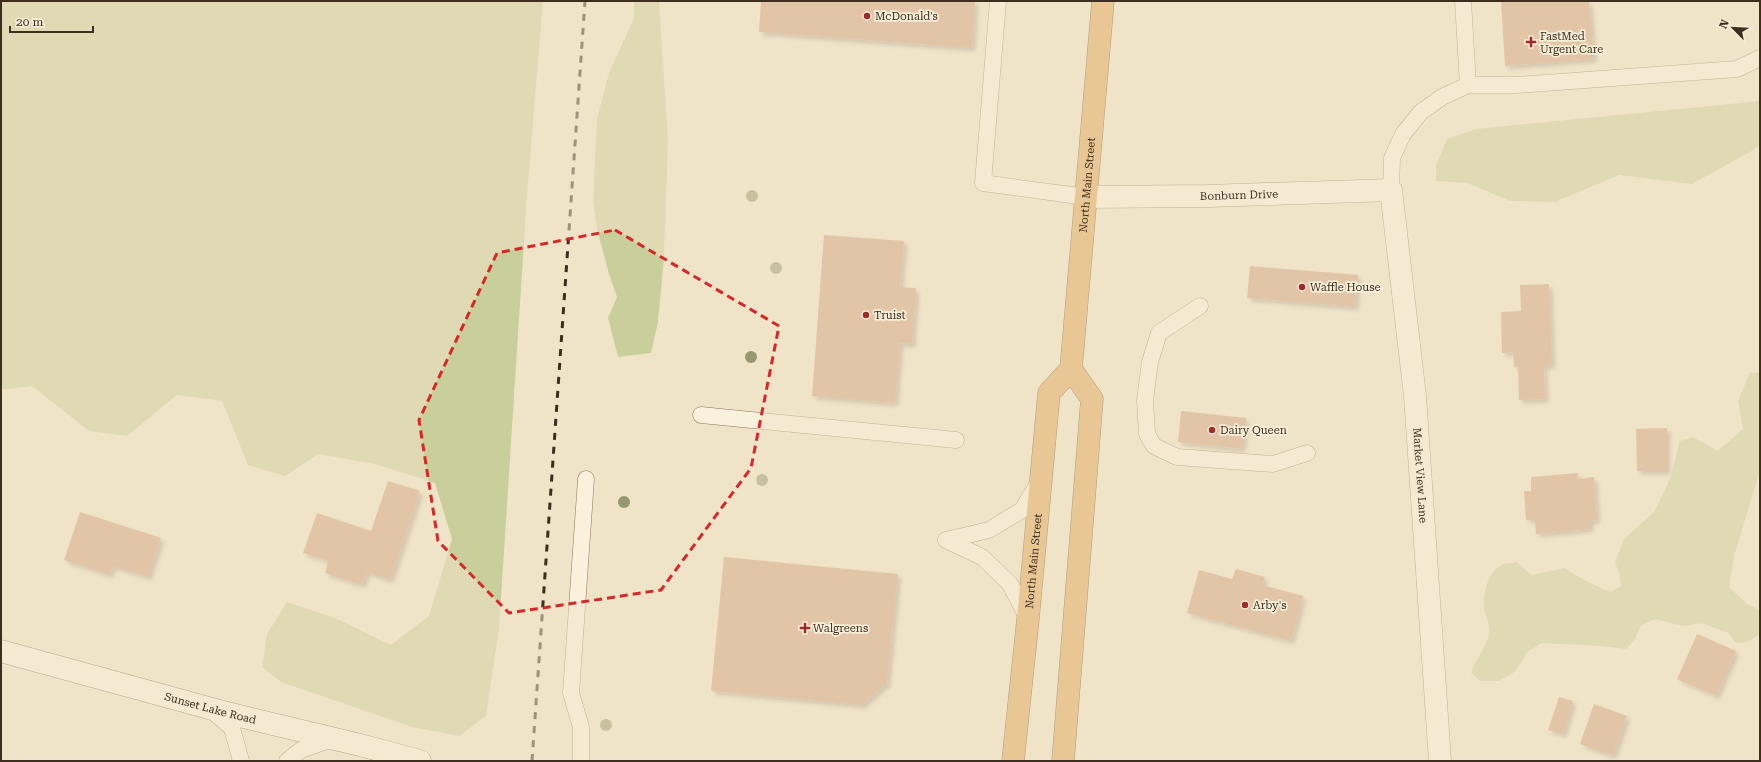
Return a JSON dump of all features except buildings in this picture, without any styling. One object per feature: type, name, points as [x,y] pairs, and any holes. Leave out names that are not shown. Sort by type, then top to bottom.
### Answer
[{"type":"highway","name":"North Main Street","points":[[1013,761],[1049,393],[1071,369],[1103,1]]},
{"type":"highway","points":[[1063,761],[1092,399],[1071,369]]},
{"type":"street","name":"Bonburn Drive","points":[[1086,197],[1207,196],[1391,190]]},
{"type":"street","name":"Market View Lane","points":[[1391,190],[1415,396],[1440,761]]},
{"type":"street","name":"Sunset Lake Road","points":[[1,651],[210,708],[335,738],[420,761]]},
{"type":"lane","points":[[998,1],[983,183],[1086,197]]},
{"type":"lane","points":[[1463,1],[1468,85]]},
{"type":"lane","points":[[1391,190],[1392,158],[1402,134],[1421,112],[1442,97],[1468,85],[1516,85],[1737,69],[1760,58]]},
{"type":"lane","points":[[1200,306],[1159,333],[1150,362],[1145,400],[1147,434],[1154,446],[1177,457],[1273,464],[1306,453]]},
{"type":"lane","points":[[701,415],[956,440]]},
{"type":"lane","points":[[581,761],[581,727],[571,693],[586,479]]},
{"type":"lane","points":[[1028,619],[1010,584],[982,557],[946,540],[989,530],[1022,510],[1041,479]]},
{"type":"lane","points":[[210,708],[232,728],[241,761]]},
{"type":"lane","points":[[286,761],[302,750],[335,738]]},
{"type":"highlighted area","points":[[615,230],[779,326],[751,468],[661,590],[509,613],[438,541],[419,420],[497,253]]},
{"type":"green space","points":[[1,1],[543,1],[527,195],[499,629],[486,716],[459,736],[412,727],[281,682],[262,667],[267,634],[287,602],[335,618],[391,645],[429,616],[452,539],[435,483],[375,464],[318,454],[285,476],[248,465],[222,401],[177,395],[127,436],[89,431],[32,386],[1,390]]},
{"type":"green space","points":[[634,1],[659,1],[668,140],[664,257],[658,322],[651,353],[618,357],[608,318],[617,297],[597,229],[593,200],[597,119],[609,73],[634,18]]},
{"type":"green space","points":[[1760,101],[1760,145],[1692,184],[1619,175],[1555,202],[1510,201],[1467,183],[1436,181],[1436,166],[1447,139],[1476,129]]},
{"type":"green space","points":[[1750,372],[1760,373],[1760,470],[1734,557],[1729,587],[1747,604],[1760,610],[1760,633],[1748,641],[1738,643],[1735,642],[1728,633],[1702,623],[1683,626],[1655,619],[1641,626],[1635,639],[1626,649],[1601,646],[1542,643],[1527,652],[1516,671],[1499,681],[1480,681],[1471,673],[1488,638],[1489,629],[1484,608],[1484,596],[1492,574],[1504,564],[1517,562],[1531,575],[1564,568],[1588,582],[1610,592],[1621,586],[1620,576],[1615,562],[1624,539],[1654,512],[1670,479],[1680,441],[1693,437],[1718,451],[1743,429],[1738,401]]},
{"type":"railway","points":[[532,761],[585,1]]},
{"type":"place","name":"McDonald's","points":[[867,16]]},
{"type":"place","name":"FastMed Urgent Care","points":[[1531,42]]},
{"type":"place","name":"Waffle House","points":[[1302,287]]},
{"type":"place","name":"Truist","points":[[866,315]]},
{"type":"place","name":"Dairy Queen","points":[[1212,430]]},
{"type":"place","name":"Arby's","points":[[1245,605]]},
{"type":"place","name":"Walgreens","points":[[805,628]]}]
